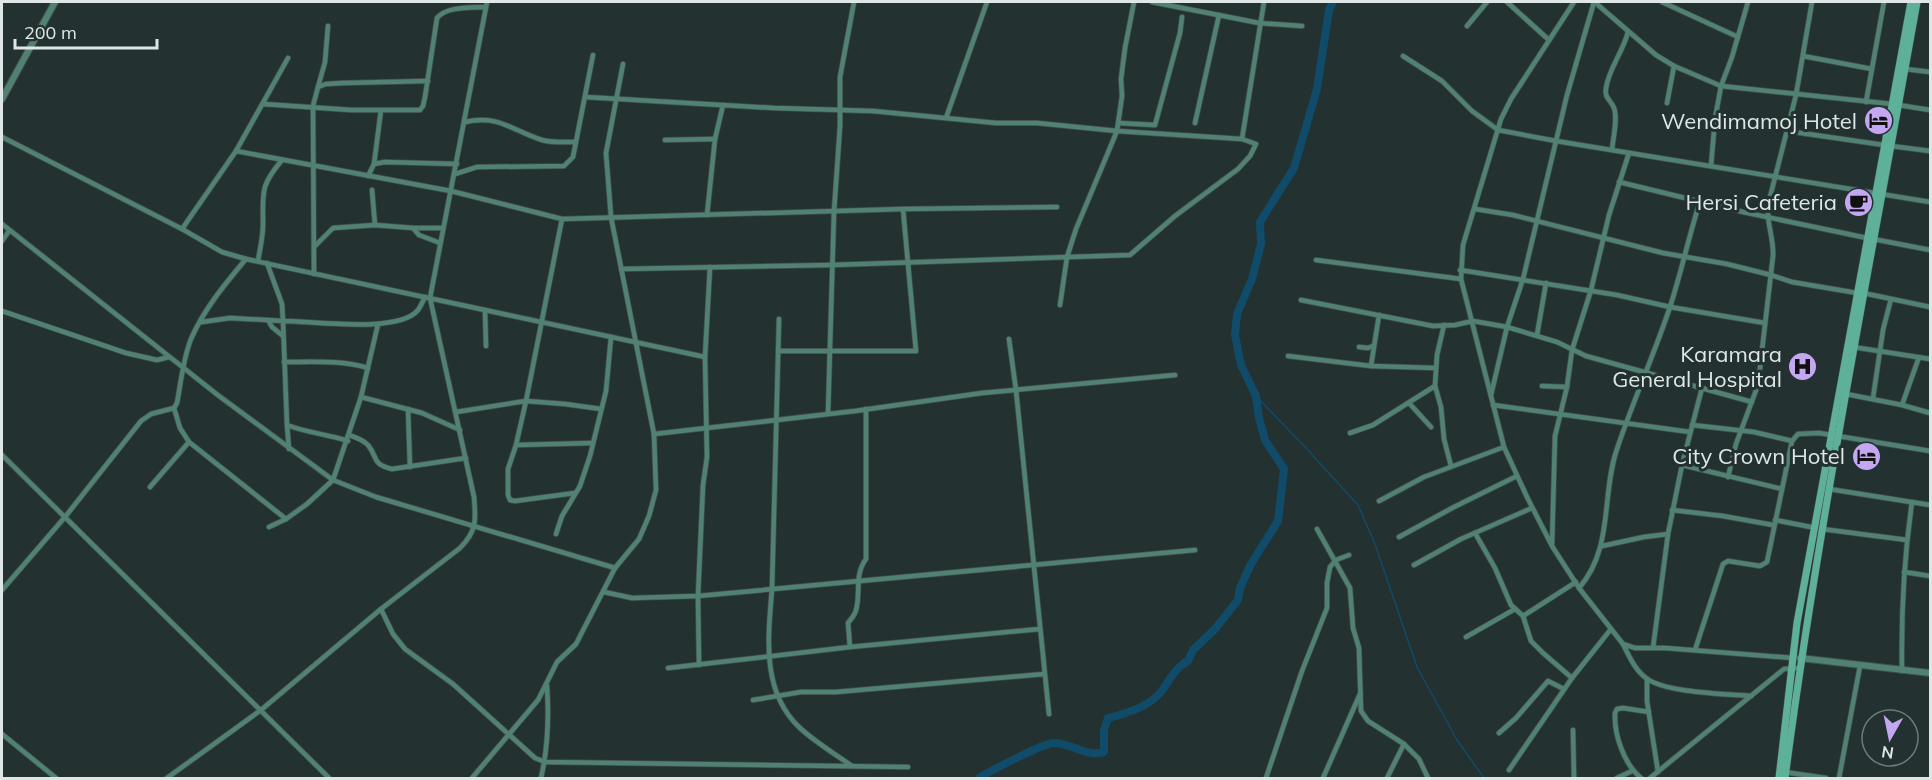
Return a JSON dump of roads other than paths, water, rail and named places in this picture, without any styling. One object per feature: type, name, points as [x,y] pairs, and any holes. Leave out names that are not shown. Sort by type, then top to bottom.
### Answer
[{"type":"main road","points":[[1782,775],[1797,658],[1895,105],[1911,2]]},
{"type":"main road","points":[[1895,105],[1905,69],[1917,2]]},
{"type":"main road","points":[[1819,528],[1829,489],[1836,436],[1846,394],[1851,347]]},
{"type":"street","points":[[2,99],[55,2]]},
{"type":"street","points":[[828,414],[840,77],[854,2]]},
{"type":"street","points":[[946,118],[987,2]]},
{"type":"street","points":[[1060,305],[1067,257],[1076,229],[1117,131],[1122,96],[1121,79],[1134,2]]},
{"type":"street","points":[[1152,2],[1260,23],[1302,26]]},
{"type":"street","points":[[1242,139],[1264,2]]},
{"type":"street","points":[[1467,26],[1487,2]]},
{"type":"street","points":[[1507,2],[1549,40]]},
{"type":"street","points":[[1574,2],[1511,99],[1501,119],[1463,245],[1461,279],[1492,405],[1504,447],[1552,546],[1579,588],[1623,644],[1636,667],[1647,679],[1676,689],[1751,696]]},
{"type":"street","points":[[1490,397],[1507,327],[1523,279],[1584,32],[1595,2],[1656,55],[1674,66],[1721,86],[1930,110]]},
{"type":"street","points":[[1662,2],[1738,37]]},
{"type":"street","points":[[1711,166],[1715,119],[1721,86],[1748,2]]},
{"type":"street","points":[[1728,477],[1736,444],[1758,385],[1774,245],[1767,218],[1774,178],[1796,94],[1812,2]]},
{"type":"street","points":[[1866,102],[1884,2]]},
{"type":"street","points":[[167,778],[261,710],[381,609],[460,548],[470,537],[474,526],[474,497],[428,298],[452,191],[486,4],[448,10],[437,18],[428,81],[423,106],[420,110],[345,110],[263,104]]},
{"type":"street","points":[[1196,123],[1219,15]]},
{"type":"street","points":[[1118,123],[1155,124],[1180,33],[1182,17]]},
{"type":"street","points":[[314,273],[313,106],[325,62],[328,26]]},
{"type":"street","points":[[1612,150],[1614,109],[1606,97],[1605,90],[1609,72],[1624,46],[1628,32]]},
{"type":"street","points":[[455,174],[477,167],[564,166],[573,157],[593,54]]},
{"type":"street","points":[[1403,56],[1442,81],[1472,111],[1498,130],[1774,178],[1930,202]]},
{"type":"street","points":[[1803,56],[1872,69]]},
{"type":"street","points":[[182,229],[236,151],[288,58]]},
{"type":"street","points":[[472,778],[538,700],[557,662],[576,644],[615,568],[639,538],[649,516],[656,490],[654,434],[611,217],[606,153],[623,64]]},
{"type":"street","points":[[1667,103],[1674,66]]},
{"type":"street","points":[[1905,69],[1930,72]]},
{"type":"street","points":[[318,87],[343,82],[428,81]]},
{"type":"street","points":[[585,97],[839,109],[996,123],[1037,123],[1242,139],[1256,144],[1250,156],[1238,168],[1175,216],[1130,255],[832,265],[621,269]]},
{"type":"street","points":[[707,215],[714,139],[723,105]]},
{"type":"street","points":[[368,176],[374,164],[381,110]]},
{"type":"street","points":[[465,122],[490,119],[543,140],[576,142]]},
{"type":"street","points":[[1787,131],[1930,151]]},
{"type":"street","points":[[2,137],[182,229],[222,252],[705,357]]},
{"type":"street","points":[[665,140],[714,139]]},
{"type":"street","points":[[236,151],[452,191],[562,219],[1057,207]]},
{"type":"street","points":[[1552,546],[1555,436],[1567,387],[1572,350],[1629,153]]},
{"type":"street","points":[[258,261],[263,233],[263,190],[269,176],[282,160]]},
{"type":"street","points":[[374,164],[398,162],[457,164]]},
{"type":"street","points":[[1619,182],[1767,218],[1930,250]]},
{"type":"street","points":[[372,190],[375,225]]},
{"type":"street","points":[[1579,588],[1587,579],[1602,546],[1606,525],[1609,476],[1617,448],[1670,308],[1700,201]]},
{"type":"street","points":[[778,351],[916,351],[903,209]]},
{"type":"street","points":[[1474,209],[1537,221],[1603,239],[1771,275],[1792,282],[1930,308]]},
{"type":"street","points":[[562,219],[526,401],[508,469],[508,495],[510,500],[515,501],[575,493]]},
{"type":"street","points":[[2,224],[183,368],[333,480],[376,497],[615,568]]},
{"type":"street","points":[[314,247],[333,228],[375,225],[443,228]]},
{"type":"street","points":[[413,228],[419,235],[440,243]]},
{"type":"street","points":[[2,241],[9,231]]},
{"type":"street","points":[[2,590],[66,518],[141,421],[151,414],[174,408],[192,339],[220,289],[246,259]]},
{"type":"street","points":[[1316,260],[1461,279]]},
{"type":"street","points":[[267,263],[282,304],[289,449]]},
{"type":"street","points":[[699,665],[698,596],[703,485],[707,457],[705,357],[710,267]]},
{"type":"street","points":[[1460,270],[1591,290],[1670,308],[1765,322]]},
{"type":"street","points":[[1537,335],[1546,283]]},
{"type":"street","points":[[201,322],[230,318],[378,324],[413,314],[428,298]]},
{"type":"street","points":[[1873,398],[1891,299]]},
{"type":"street","points":[[1301,300],[1433,326],[1473,321],[1507,327],[1537,335],[1586,356],[1752,402]]},
{"type":"street","points":[[485,310],[486,346]]},
{"type":"street","points":[[2,311],[126,353],[157,360],[169,357]]},
{"type":"street","points":[[1371,366],[1379,315]]},
{"type":"street","points":[[778,319],[769,657],[771,676],[776,696],[800,728],[852,766]]},
{"type":"street","points":[[268,320],[272,327],[283,336]]},
{"type":"street","points":[[268,527],[286,519],[307,504],[333,480],[361,397],[378,324]]},
{"type":"street","points":[[1444,325],[1435,386],[1451,466]]},
{"type":"street","points":[[556,534],[561,516],[580,486],[593,443],[606,391],[611,337]]},
{"type":"street","points":[[1009,339],[1049,714]]},
{"type":"street","points":[[1359,347],[1373,346]]},
{"type":"street","points":[[1851,347],[1930,359]]},
{"type":"street","points":[[1288,356],[1371,366],[1436,368]]},
{"type":"street","points":[[1902,405],[1919,357]]},
{"type":"street","points":[[284,362],[339,362],[368,368]]},
{"type":"street","points":[[654,434],[776,421],[1016,390],[1175,375]]},
{"type":"street","points":[[1350,433],[1373,425],[1435,386]]},
{"type":"street","points":[[1542,386],[1567,387]]},
{"type":"street","points":[[1653,648],[1672,510],[1702,388]]},
{"type":"street","points":[[1846,394],[1873,398],[1930,413]]},
{"type":"street","points":[[361,397],[422,413],[460,430]]},
{"type":"street","points":[[456,412],[526,401],[601,409]]},
{"type":"street","points":[[1409,403],[1431,427]]},
{"type":"street","points":[[1492,405],[1690,432]]},
{"type":"street","points":[[174,408],[180,428],[189,442],[286,519]]},
{"type":"street","points":[[408,409],[410,467]]},
{"type":"street","points":[[850,647],[848,623],[856,612],[857,582],[862,564],[866,559],[866,409]]},
{"type":"street","points":[[287,425],[348,441]]},
{"type":"street","points":[[1692,425],[1742,430],[1792,441]]},
{"type":"street","points":[[1695,650],[1723,564],[1728,561],[1760,566],[1765,564],[1792,441],[1797,434],[1836,436],[1930,451]]},
{"type":"street","points":[[350,435],[369,446],[374,459],[383,467],[392,469],[466,458]]},
{"type":"street","points":[[150,487],[189,442]]},
{"type":"street","points":[[516,445],[593,443]]},
{"type":"street","points":[[1379,501],[1424,477],[1504,447]]},
{"type":"street","points":[[2,456],[329,778]]},
{"type":"street","points":[[1682,465],[1782,489]]},
{"type":"street","points":[[1399,537],[1517,476]]},
{"type":"street","points":[[1829,489],[1930,505]]},
{"type":"street","points":[[1902,671],[1901,622],[1906,540],[1912,502]]},
{"type":"street","points":[[1414,565],[1461,539],[1532,508]]},
{"type":"street","points":[[1672,510],[1906,540]]},
{"type":"street","points":[[1317,528],[1350,588],[1353,628],[1359,648],[1361,711],[1368,720],[1404,744],[1419,759],[1428,778]]},
{"type":"street","points":[[1475,533],[1495,568],[1511,605],[1523,616],[1532,641],[1543,654],[1572,678]]},
{"type":"street","points":[[1602,546],[1668,534]]},
{"type":"street","points":[[604,592],[632,598],[698,596],[1195,550]]},
{"type":"street","points":[[1266,778],[1302,671],[1327,608],[1327,583],[1330,567],[1334,562],[1349,555]]},
{"type":"street","points":[[1904,572],[1930,576]]},
{"type":"street","points":[[1523,616],[1576,582]]},
{"type":"street","points":[[381,609],[393,634],[405,649],[453,684],[535,758],[545,762],[908,767]]},
{"type":"street","points":[[1466,637],[1515,609]]},
{"type":"street","points":[[668,668],[850,647],[1040,629]]},
{"type":"street","points":[[1509,770],[1564,689],[1611,629]]},
{"type":"street","points":[[1623,644],[1635,648],[1797,658],[1930,674]]},
{"type":"street","points":[[1839,778],[1860,666]]},
{"type":"street","points":[[1650,778],[1784,669],[1796,668]]},
{"type":"street","points":[[753,700],[801,692],[836,692],[1044,674]]},
{"type":"street","points":[[1647,679],[1658,772]]},
{"type":"street","points":[[1499,733],[1516,718],[1548,681],[1564,689]]},
{"type":"street","points":[[541,778],[545,762],[549,712],[546,684]]},
{"type":"street","points":[[1323,778],[1362,691]]},
{"type":"street","points":[[1641,778],[1632,771],[1620,744],[1615,713],[1617,709],[1623,708],[1649,711]]},
{"type":"street","points":[[1573,730],[1574,778]]},
{"type":"street","points":[[2,734],[56,778]]},
{"type":"street","points":[[1387,778],[1404,744]]},
{"type":"street","points":[[1617,778],[1632,771]]},
{"type":"street","points":[[1782,775],[1826,778]]},
{"type":"waterway","points":[[979,778],[1004,764],[1053,743],[1084,752],[1104,752],[1104,730],[1108,718],[1129,712],[1155,698],[1179,667],[1188,661],[1193,650],[1215,629],[1238,600],[1240,588],[1251,564],[1278,521],[1284,469],[1265,440],[1256,396],[1241,365],[1235,335],[1237,314],[1252,279],[1261,244],[1260,222],[1294,168],[1317,89],[1329,10],[1333,2]]},
{"type":"waterway","points":[[1256,396],[1358,505],[1375,544],[1417,667],[1457,740],[1484,778]]},
{"type":"place","name":"Wendimamoj Hotel","points":[[1878,121]]},
{"type":"place","name":"Hersi Cafeteria","points":[[1858,202]]},
{"type":"place","name":"Karamara General Hospital","points":[[1803,367]]},
{"type":"place","name":"City Crown Hotel","points":[[1866,456]]}]
